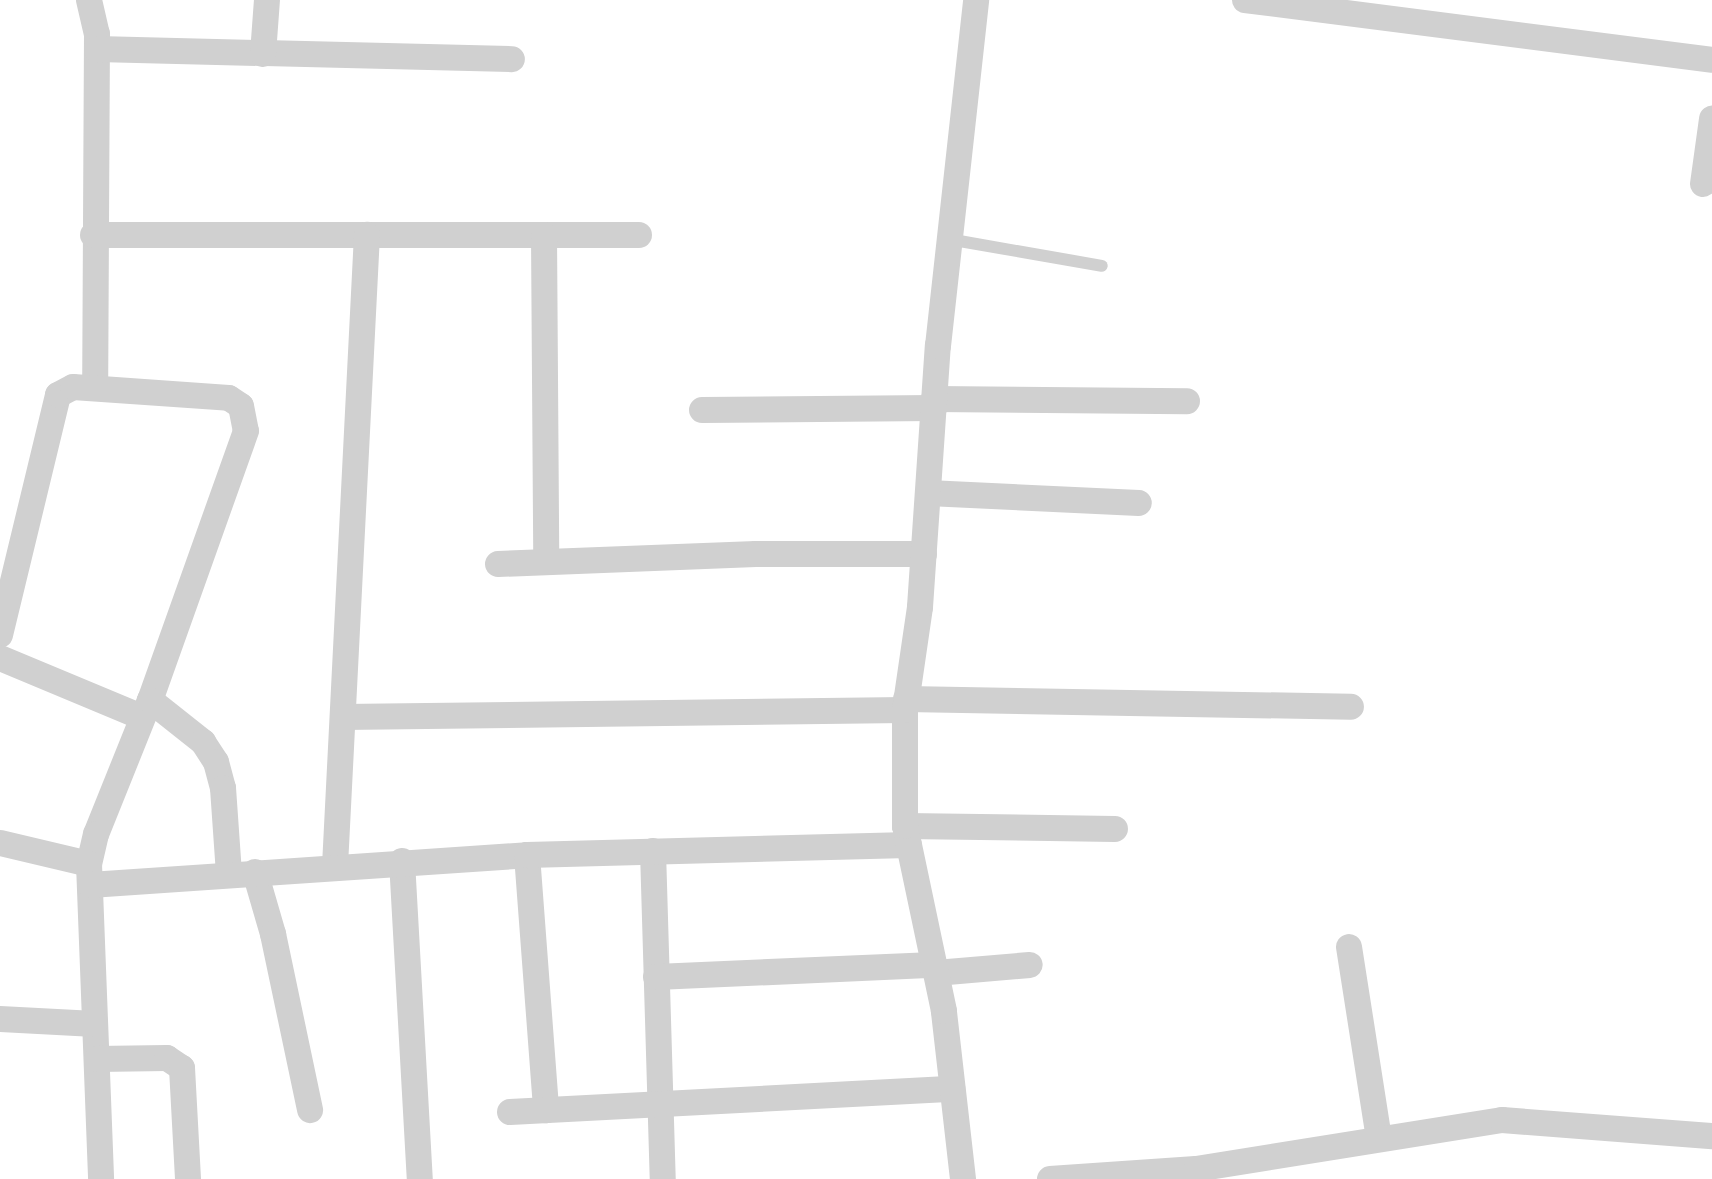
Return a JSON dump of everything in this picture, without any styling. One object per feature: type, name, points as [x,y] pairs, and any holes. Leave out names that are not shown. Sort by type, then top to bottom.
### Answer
[{"type":"street","points":[[89,0],[97,49],[93,235],[95,388]]},
{"type":"street","points":[[263,54],[267,0]]},
{"type":"street","points":[[962,1179],[935,969],[907,835],[905,705],[923,554],[948,240],[976,0]]},
{"type":"street","points":[[1245,0],[1712,61]]},
{"type":"street","points":[[97,49],[512,59]]},
{"type":"street","points":[[1703,184],[1712,119]]},
{"type":"street","points":[[93,235],[639,235]]},
{"type":"street","points":[[335,866],[367,235]]},
{"type":"street","points":[[544,235],[546,562]]},
{"type":"street","points":[[0,635],[53,404],[66,389],[95,388],[229,398],[241,406],[246,418],[246,430],[146,709],[96,834],[90,874],[101,1179]]},
{"type":"street","points":[[702,410],[934,403],[1186,401]]},
{"type":"street","points":[[928,493],[1139,503]]},
{"type":"street","points":[[498,564],[756,554],[923,554]]},
{"type":"street","points":[[0,658],[146,709],[202,742],[216,762],[242,873],[310,1110]]},
{"type":"street","points":[[343,718],[905,705],[1352,707]]},
{"type":"street","points":[[0,843],[90,874],[242,873],[402,861],[653,851],[907,835],[1115,829]]},
{"type":"street","points":[[653,851],[663,1179]]},
{"type":"street","points":[[527,855],[546,1110]]},
{"type":"street","points":[[402,861],[420,1179]]},
{"type":"street","points":[[1349,947],[1379,1139]]},
{"type":"street","points":[[656,976],[1030,965]]},
{"type":"street","points":[[0,1019],[96,1024]]},
{"type":"street","points":[[97,1059],[167,1058],[182,1068],[188,1179]]},
{"type":"street","points":[[510,1112],[952,1089]]},
{"type":"street","points":[[1050,1179],[1196,1169],[1502,1120],[1712,1136]]},
{"type":"lane","points":[[948,240],[1102,265]]}]
